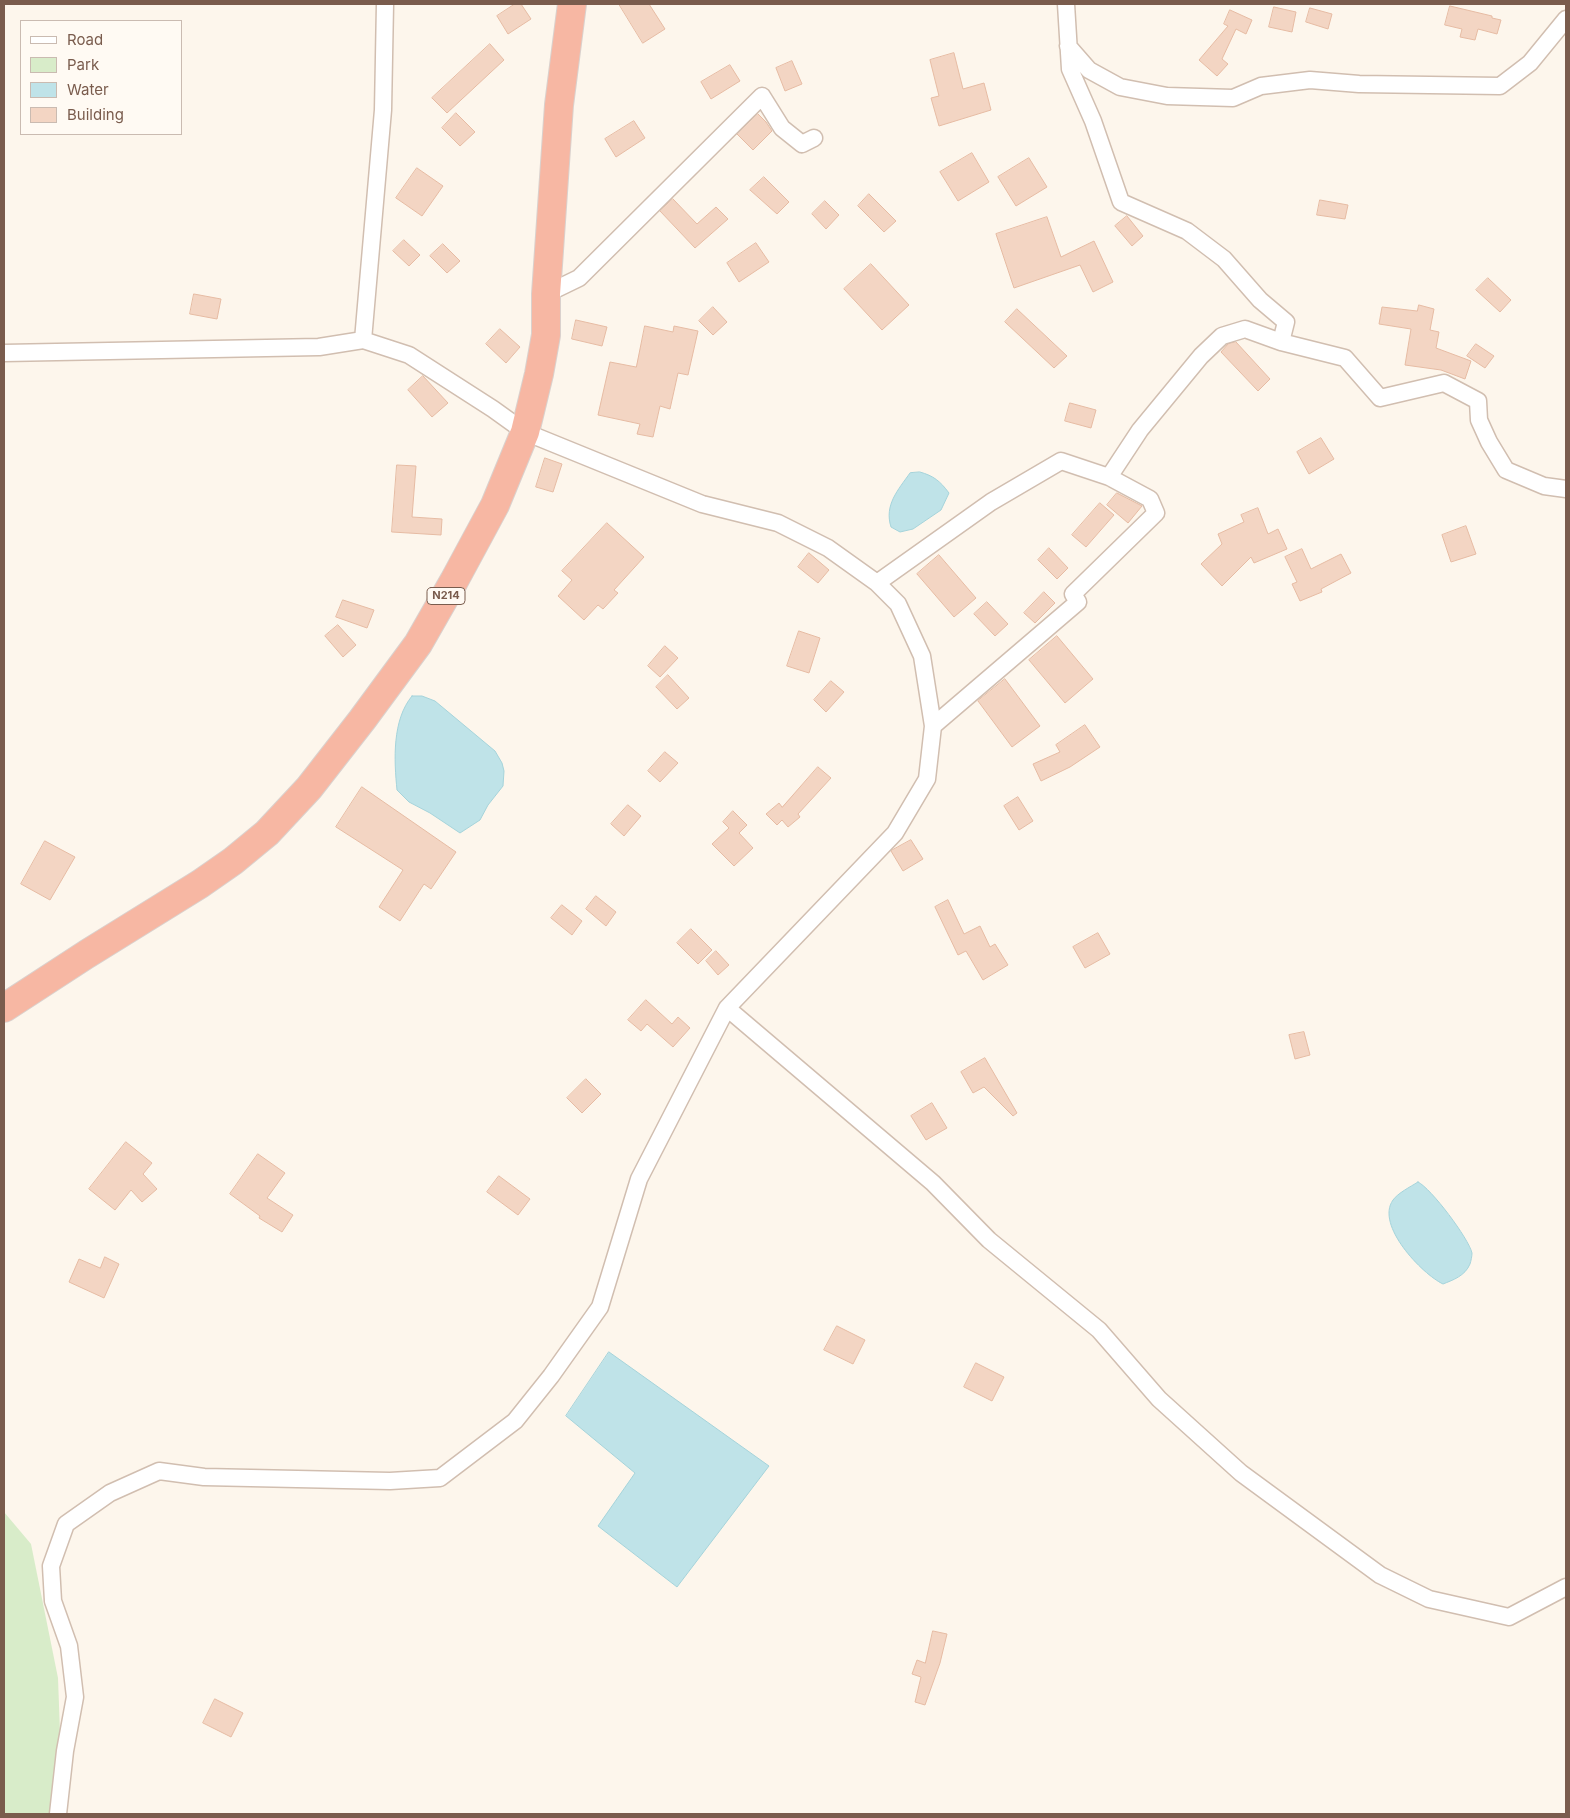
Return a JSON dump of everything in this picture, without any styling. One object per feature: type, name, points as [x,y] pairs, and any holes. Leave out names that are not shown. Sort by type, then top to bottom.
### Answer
[{"type":"highway","name":"N214","points":[[4,1008],[86,954],[200,884],[233,861],[267,833],[309,788],[418,644],[454,581],[495,505],[525,432],[540,374],[546,335],[546,294],[559,105],[572,4]]},
{"type":"street","points":[[363,340],[383,110],[385,4]]},
{"type":"street","points":[[1066,4],[1070,69],[1093,121],[1121,202],[1187,231],[1224,259],[1260,300],[1286,322],[1281,342]]},
{"type":"street","points":[[1068,46],[1090,70],[1120,87],[1167,96],[1233,98],[1261,86],[1310,80],[1360,84],[1500,86],[1530,63],[1566,19]]},
{"type":"street","points":[[546,294],[579,278],[762,96],[782,128],[795,139],[802,144],[814,138]]},
{"type":"street","points":[[1109,477],[1140,430],[1201,356],[1222,336],[1245,329],[1281,342],[1345,358],[1380,398],[1444,383],[1478,401],[1479,420],[1489,442],[1506,470],[1544,486],[1566,489]]},
{"type":"street","points":[[4,353],[319,347],[363,340],[409,355],[525,432],[702,504],[778,524],[828,548],[877,583],[898,604],[922,656],[933,726],[927,779],[895,833],[727,1008],[639,1179],[600,1306],[551,1376],[515,1420],[440,1478],[390,1481],[214,1477],[159,1471],[110,1493],[66,1524],[52,1566],[53,1601],[69,1646],[75,1697],[65,1751],[58,1814]]},
{"type":"street","points":[[877,583],[991,502],[1061,461],[1109,477],[1150,499],[1156,512],[1073,594],[1078,602],[933,726]]},
{"type":"street","points":[[727,1008],[933,1183],[989,1240],[1100,1330],[1159,1399],[1241,1472],[1380,1575],[1429,1599],[1509,1617],[1566,1587]]},
{"type":"green space","points":[[4,1512],[31,1544],[58,1678],[63,1814],[4,1814]]},
{"type":"water","points":[[920,472],[929,475],[943,485],[949,493],[941,510],[913,529],[900,532],[891,527],[889,519],[893,498],[910,473]]},
{"type":"water","points":[[412,696],[422,696],[435,701],[495,751],[502,763],[504,771],[503,786],[488,805],[480,820],[460,833],[430,813],[409,802],[397,790],[395,753],[398,728],[405,706]]},
{"type":"water","points":[[1418,1182],[1432,1194],[1449,1214],[1472,1253],[1470,1264],[1465,1272],[1443,1284],[1434,1279],[1413,1260],[1395,1235],[1390,1222],[1389,1210],[1395,1197]]},
{"type":"water","points":[[609,1352],[769,1466],[677,1587],[598,1526],[635,1473],[566,1416]]},
{"type":"building","points":[[515,4],[521,4],[531,19],[508,34],[497,16]]},
{"type":"building","points":[[619,4],[649,4],[665,29],[643,43]]},
{"type":"building","points":[[1450,6],[1501,20],[1497,34],[1478,29],[1475,40],[1460,37],[1462,29],[1445,25]]},
{"type":"building","points":[[1274,7],[1296,12],[1292,32],[1269,27]]},
{"type":"building","points":[[1310,8],[1332,14],[1328,29],[1306,22]]},
{"type":"building","points":[[1230,10],[1252,20],[1246,34],[1236,29],[1222,59],[1228,64],[1217,76],[1199,60],[1228,26],[1224,24]]},
{"type":"building","points":[[490,44],[504,60],[447,113],[432,98]]},
{"type":"building","points":[[954,53],[963,89],[984,83],[991,110],[939,126],[931,98],[939,96],[930,60]]},
{"type":"building","points":[[792,61],[802,84],[785,91],[776,68]]},
{"type":"building","points":[[730,65],[740,81],[711,99],[701,82]]},
{"type":"building","points":[[456,113],[475,132],[460,146],[442,128]]},
{"type":"building","points":[[758,114],[772,131],[753,150],[737,134]]},
{"type":"building","points":[[634,121],[645,138],[616,157],[605,139]]},
{"type":"building","points":[[972,153],[989,182],[958,201],[940,172]]},
{"type":"building","points":[[1029,158],[1047,187],[1016,206],[998,177]]},
{"type":"building","points":[[417,168],[443,186],[422,216],[396,198]]},
{"type":"building","points":[[764,177],[789,202],[777,214],[750,190]]},
{"type":"building","points":[[869,194],[896,221],[884,232],[858,206]]},
{"type":"building","points":[[673,199],[697,224],[716,207],[728,219],[695,248],[660,211]]},
{"type":"building","points":[[1320,200],[1348,205],[1345,219],[1317,215]]},
{"type":"building","points":[[825,201],[839,215],[826,229],[812,214]]},
{"type":"building","points":[[1127,216],[1143,236],[1132,246],[1115,226]]},
{"type":"building","points":[[1047,217],[1061,257],[1094,241],[1113,282],[1093,292],[1080,265],[1014,288],[996,234]]},
{"type":"building","points":[[404,240],[420,255],[409,266],[393,251]]},
{"type":"building","points":[[756,243],[769,262],[739,282],[727,263]]},
{"type":"building","points":[[443,244],[460,261],[447,273],[430,256]]},
{"type":"building","points":[[871,264],[909,305],[882,330],[844,289]]},
{"type":"building","points":[[1488,278],[1511,300],[1500,312],[1476,290]]},
{"type":"building","points":[[194,294],[221,299],[217,319],[190,314]]},
{"type":"building","points":[[1419,305],[1434,309],[1430,330],[1439,332],[1436,348],[1471,361],[1465,379],[1441,370],[1405,365],[1411,329],[1379,324],[1382,307],[1417,311]]},
{"type":"building","points":[[713,307],[727,322],[713,335],[699,321]]},
{"type":"building","points":[[1017,309],[1067,356],[1054,368],[1005,322]]},
{"type":"building","points":[[576,320],[607,327],[602,346],[572,339]]},
{"type":"building","points":[[645,326],[673,332],[674,326],[698,331],[688,375],[678,373],[670,409],[660,406],[653,437],[637,434],[640,424],[598,415],[610,362],[636,367]]},
{"type":"building","points":[[500,329],[520,347],[506,363],[486,344]]},
{"type":"building","points":[[1236,342],[1270,379],[1258,391],[1221,352],[1228,344]]},
{"type":"building","points":[[1476,344],[1494,356],[1485,368],[1467,356]]},
{"type":"building","points":[[423,376],[448,403],[432,417],[408,390]]},
{"type":"building","points":[[1070,403],[1096,410],[1091,428],[1065,421]]},
{"type":"building","points":[[1321,438],[1334,459],[1309,474],[1297,452]]},
{"type":"building","points":[[545,458],[562,464],[553,492],[536,487]]},
{"type":"building","points":[[397,465],[416,466],[412,517],[442,519],[441,535],[392,532]]},
{"type":"building","points":[[1117,493],[1142,506],[1128,523],[1107,505]]},
{"type":"building","points":[[1100,503],[1114,515],[1086,547],[1072,535]]},
{"type":"building","points":[[1258,508],[1268,534],[1278,529],[1287,549],[1254,563],[1251,557],[1222,586],[1201,564],[1222,544],[1218,534],[1244,522],[1241,515]]},
{"type":"building","points":[[607,523],[644,557],[614,590],[618,593],[603,609],[598,605],[584,620],[558,596],[572,580],[562,571]]},
{"type":"building","points":[[1466,526],[1476,554],[1451,562],[1442,535]]},
{"type":"building","points":[[1049,548],[1068,568],[1057,579],[1038,560]]},
{"type":"building","points":[[1302,549],[1311,569],[1341,554],[1351,573],[1321,589],[1322,592],[1300,601],[1292,584],[1297,582],[1285,557]]},
{"type":"building","points":[[809,553],[829,570],[818,583],[798,567]]},
{"type":"building","points":[[939,555],[976,598],[954,617],[917,574]]},
{"type":"building","points":[[1044,592],[1055,603],[1035,623],[1024,613]]},
{"type":"building","points":[[343,600],[374,610],[367,628],[336,617]]},
{"type":"building","points":[[987,602],[1008,624],[995,636],[974,614]]},
{"type":"building","points":[[338,625],[356,645],[343,657],[325,636]]},
{"type":"building","points":[[799,631],[820,638],[809,673],[787,666]]},
{"type":"building","points":[[1057,636],[1093,679],[1065,703],[1029,660]]},
{"type":"building","points":[[665,646],[678,658],[660,677],[648,666]]},
{"type":"building","points":[[668,675],[689,698],[677,709],[656,687]]},
{"type":"building","points":[[1005,679],[1040,726],[1012,747],[978,701]]},
{"type":"building","points":[[831,681],[844,692],[826,712],[814,700]]},
{"type":"building","points":[[1085,725],[1100,747],[1070,767],[1041,781],[1033,764],[1060,752],[1056,745]]},
{"type":"building","points":[[665,752],[678,763],[660,782],[648,771]]},
{"type":"building","points":[[818,767],[831,778],[798,814],[800,817],[788,827],[782,820],[777,825],[766,814],[779,803],[782,807]]},
{"type":"building","points":[[362,787],[456,852],[431,889],[424,884],[400,921],[379,907],[403,870],[336,827]]},
{"type":"building","points":[[1018,797],[1033,821],[1019,830],[1004,806]]},
{"type":"building","points":[[628,805],[641,816],[624,836],[611,824]]},
{"type":"building","points":[[733,811],[747,825],[739,833],[753,848],[734,866],[712,844],[729,828],[723,822]]},
{"type":"building","points":[[911,840],[923,859],[903,871],[891,851]]},
{"type":"building","points":[[45,841],[75,857],[50,900],[21,884]]},
{"type":"building","points":[[596,896],[616,912],[606,926],[586,909]]},
{"type":"building","points":[[948,900],[964,934],[980,926],[990,947],[995,944],[1008,965],[983,980],[966,951],[958,955],[935,907]]},
{"type":"building","points":[[562,905],[582,921],[572,935],[551,918]]},
{"type":"building","points":[[691,929],[712,950],[698,964],[677,943]]},
{"type":"building","points":[[1098,933],[1110,954],[1085,968],[1073,947]]},
{"type":"building","points":[[716,951],[729,965],[718,975],[706,961]]},
{"type":"building","points":[[646,1000],[672,1024],[678,1017],[690,1028],[673,1047],[647,1024],[641,1031],[628,1020]]},
{"type":"building","points":[[1304,1032],[1310,1055],[1295,1059],[1289,1035]]},
{"type":"building","points":[[985,1058],[1017,1113],[1013,1116],[984,1087],[973,1093],[961,1072]]},
{"type":"building","points":[[586,1079],[601,1094],[582,1113],[567,1098]]},
{"type":"building","points":[[932,1103],[947,1128],[926,1140],[911,1116]]},
{"type":"building","points":[[126,1142],[152,1163],[143,1174],[157,1189],[142,1202],[131,1190],[115,1210],[89,1189]]},
{"type":"building","points":[[258,1154],[285,1173],[267,1198],[293,1215],[282,1232],[259,1218],[260,1216],[230,1194]]},
{"type":"building","points":[[499,1176],[530,1199],[518,1215],[487,1192]]},
{"type":"building","points":[[105,1257],[119,1264],[104,1298],[69,1282],[79,1259],[100,1268]]},
{"type":"building","points":[[837,1326],[865,1340],[853,1364],[824,1350]]},
{"type":"building","points":[[976,1363],[1004,1377],[992,1401],[964,1387]]},
{"type":"building","points":[[933,1631],[947,1634],[940,1663],[925,1705],[915,1702],[921,1677],[912,1674],[917,1660],[925,1663]]},
{"type":"building","points":[[215,1699],[243,1713],[231,1737],[203,1723]]}]
